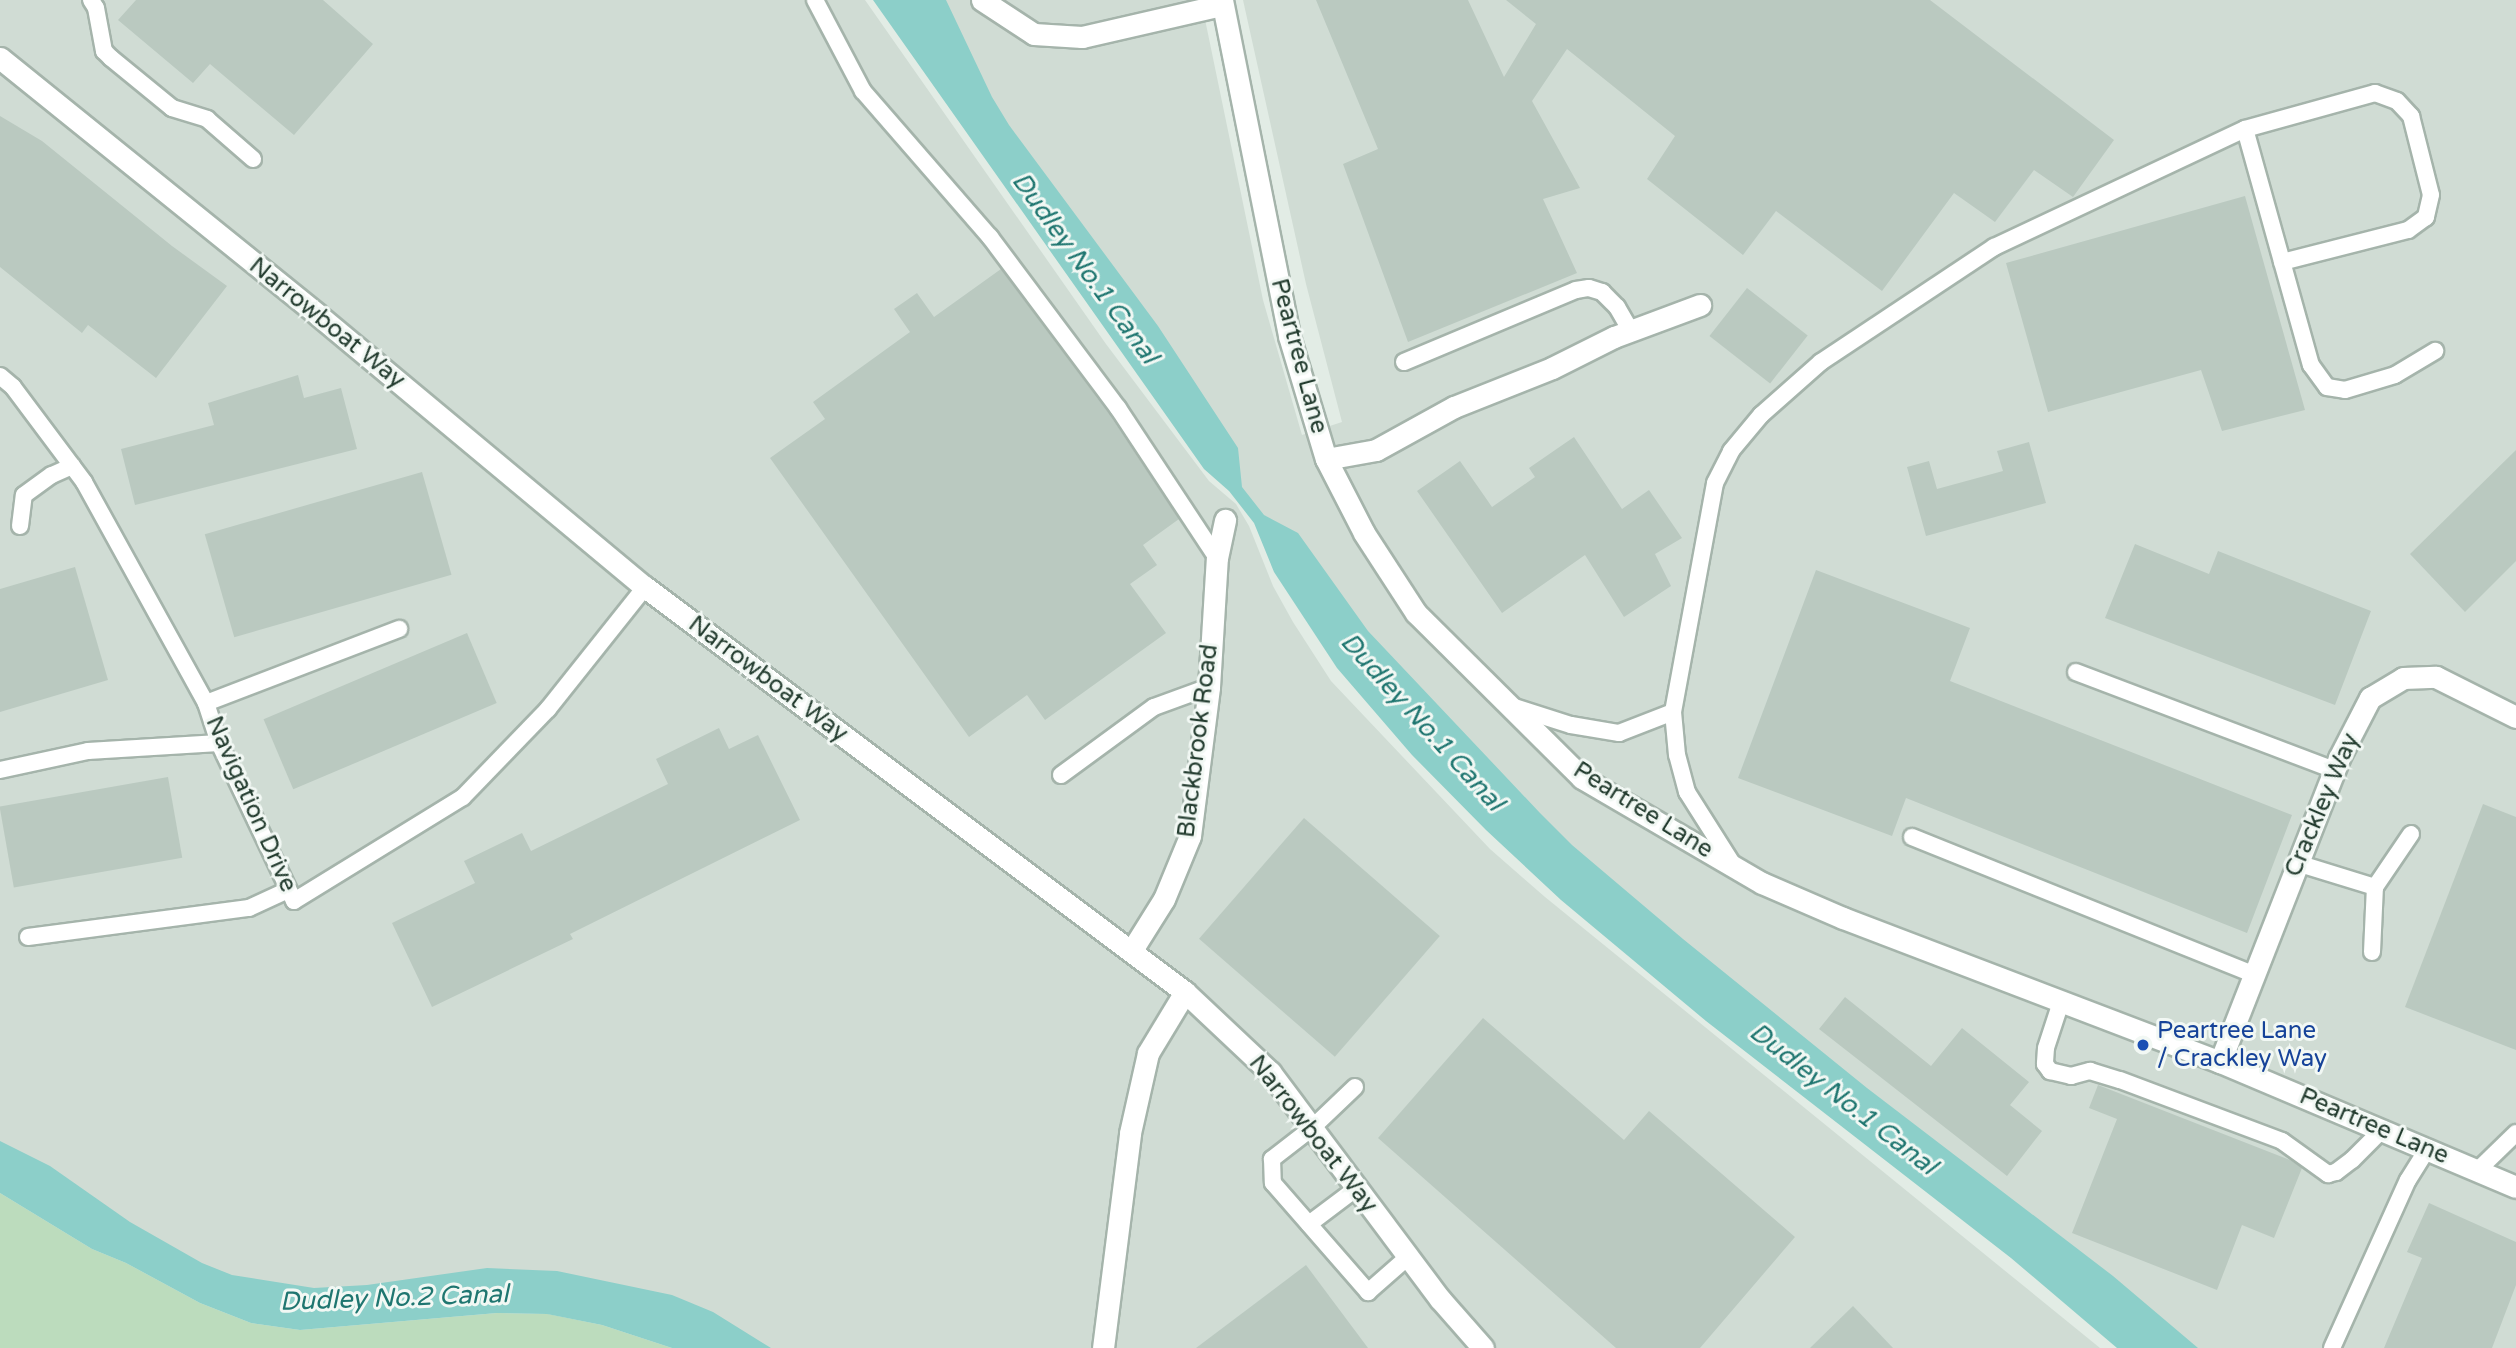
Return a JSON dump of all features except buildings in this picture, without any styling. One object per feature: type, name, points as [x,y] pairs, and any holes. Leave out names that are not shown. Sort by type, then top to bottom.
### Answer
[{"type":"street","points":[[982,0],[1034,34],[1082,37],[1222,2]]},
{"type":"street","name":"Peartree Lane","points":[[1222,2],[1289,336],[1326,459],[1364,533],[1416,613],[1582,778],[1762,883],[1843,918],[2220,1062],[2516,1187]]},
{"type":"street","name":"Narrowboat Way","points":[[0,58],[318,315],[645,587],[1185,992],[1270,1072],[1440,1299],[1483,1348]]},
{"type":"street","points":[[1326,459],[1376,450],[1454,407],[1631,331],[1700,305]]},
{"type":"street","name":"Blackbrook Road","points":[[1132,950],[1164,899],[1190,835],[1209,687],[1217,558],[1225,520]]},
{"type":"street","name":"Crackley Way","points":[[2220,1062],[2334,770],[2370,698],[2403,678],[2436,677],[2516,717]]},
{"type":"street","points":[[1103,1348],[1130,1133],[1148,1054],[1185,992]]},
{"type":"lane","points":[[91,0],[96,8],[104,51],[111,58],[172,108],[207,120],[253,159]]},
{"type":"lane","points":[[815,0],[863,91],[990,237],[1118,408],[1217,558]]},
{"type":"lane","points":[[1734,865],[1687,792],[1677,755],[1673,712],[1715,483],[1731,451],[1761,415],[1821,362],[1994,247],[2245,129],[2375,93],[2397,100],[2411,116],[2431,195],[2426,217],[2408,230],[2282,262]]},
{"type":"lane","points":[[2245,129],[2311,365],[2327,387],[2345,390],[2395,375],[2435,351]]},
{"type":"lane","points":[[1404,362],[1576,290],[1590,288],[1602,292],[1617,307],[1631,331]]},
{"type":"lane","name":"Navigation Drive","points":[[0,376],[13,387],[84,482],[206,703],[219,743],[294,901],[463,796],[548,709],[645,587]]},
{"type":"lane","points":[[20,526],[24,495],[52,475],[72,466]]},
{"type":"lane","points":[[206,703],[399,629]]},
{"type":"lane","points":[[2076,672],[2334,770]]},
{"type":"lane","points":[[1061,775],[1154,708],[1209,687]]},
{"type":"lane","points":[[1505,704],[1571,725],[1619,733],[1673,712]]},
{"type":"lane","points":[[0,770],[88,751],[219,743]]},
{"type":"lane","points":[[2372,952],[2375,887],[2411,834]]},
{"type":"lane","points":[[1912,837],[2253,974]]},
{"type":"lane","points":[[2297,863],[2375,887]]},
{"type":"lane","points":[[28,937],[249,908],[288,890]]},
{"type":"lane","points":[[2061,1002],[2046,1048],[2045,1064],[2050,1071],[2071,1076],[2090,1071],[2120,1080],[2282,1141],[2328,1174],[2336,1172],[2353,1160],[2383,1129]]},
{"type":"lane","points":[[1355,1087],[1312,1128],[1272,1159],[1273,1183],[1368,1293],[1408,1257]]},
{"type":"lane","points":[[2478,1170],[2516,1133]]},
{"type":"lane","points":[[2332,1348],[2408,1180],[2428,1148]]},
{"type":"lane","points":[[1309,1224],[1357,1188]]},
{"type":"shaded area","points":[[0,0],[865,0],[1106,344],[1209,481],[1236,504],[1249,526],[1273,586],[1331,681],[1490,849],[1545,897],[2100,1348],[727,1348],[637,1312],[292,1307],[0,1167]]},
{"type":"shaded area","points":[[916,0],[1201,0],[1263,300],[1302,435],[1342,422],[1306,284],[1243,0],[2516,0],[2516,1348],[2158,1348],[1586,887],[1235,488]]},
{"type":"green space","points":[[0,1193],[92,1249],[126,1263],[200,1303],[251,1323],[300,1330],[497,1313],[548,1314],[602,1325],[672,1348],[0,1348]]},
{"type":"water","name":"Dudley No.1 Canal","points":[[873,0],[946,0],[992,97],[1009,125],[1158,326],[1238,448],[1242,487],[1264,515],[1298,533],[1368,631],[1540,813],[1572,845],[1683,939],[1867,1088],[2113,1276],[2198,1348],[2117,1348],[2011,1258],[1706,1021],[1561,900],[1486,830],[1412,755],[1337,668],[1274,572],[1254,523],[1229,491],[1204,469]]},
{"type":"water","name":"Dudley No.2 Canal","points":[[0,1141],[50,1166],[130,1222],[202,1263],[232,1275],[314,1288],[367,1285],[487,1268],[557,1271],[672,1295],[713,1312],[771,1348],[672,1348],[602,1325],[547,1314],[497,1313],[300,1330],[251,1323],[200,1303],[126,1263],[92,1249],[0,1193]]},
{"type":"place","name":"Peartree Lane / Crackley Way","points":[[2143,1045]]}]
